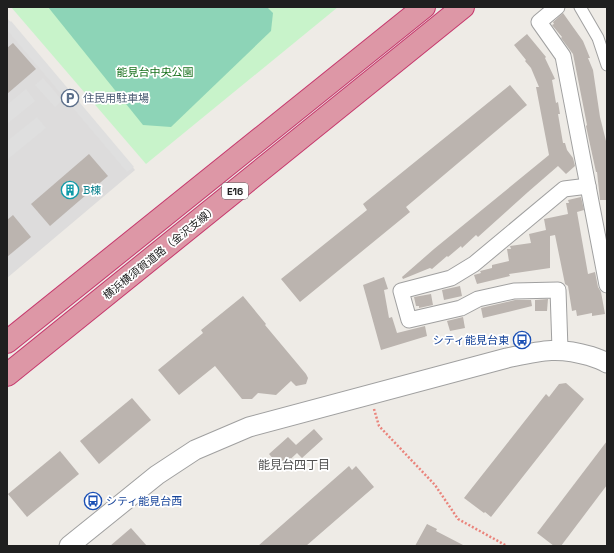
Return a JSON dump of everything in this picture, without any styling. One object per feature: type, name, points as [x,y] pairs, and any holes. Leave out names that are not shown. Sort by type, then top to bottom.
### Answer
[{"type":"highway","name":"E16","points":[[7,342],[424,7]]},
{"type":"highway","name":"横浜横須賀道路（金沢支線）","points":[[7,375],[463,7]]},
{"type":"street","points":[[557,7],[539,22],[563,56],[607,285]]},
{"type":"street","points":[[580,7],[598,38],[607,65]]},
{"type":"street","points":[[560,349],[558,290],[514,291],[478,299],[461,308],[409,320],[401,291],[451,278],[474,264],[564,189],[588,186]]},
{"type":"street","points":[[69,546],[157,474],[195,450],[249,427],[507,358],[541,351],[560,349],[581,353],[607,363]]},
{"type":"path","points":[[369,395],[379,426],[435,485],[458,519],[507,546]]},
{"type":"shaded area","points":[[7,18],[135,170],[7,278]]},
{"type":"shaded area","name":"住民用駐車場","points":[[11,21],[134,167],[127,172],[7,30],[7,25]]},
{"type":"shaded area","points":[[43,78],[62,100],[55,107],[35,85]]},
{"type":"shaded area","points":[[26,89],[35,101],[7,124],[7,105]]},
{"type":"shaded area","points":[[37,117],[46,128],[7,160],[7,141]]},
{"type":"green space","name":"能見台中央公園","points":[[11,7],[338,7],[146,164]]},
{"type":"green space","name":"能見台中央公園","points":[[48,7],[267,7],[273,13],[271,31],[171,127],[143,125]]},
{"type":"building","points":[[563,13],[583,41],[593,70],[600,117],[607,145],[607,200],[600,200],[597,172],[586,126],[573,54],[552,25],[554,24],[553,22]]},
{"type":"building","points":[[527,34],[546,57],[545,58],[555,79],[552,80],[556,103],[558,102],[560,114],[558,114],[563,143],[565,143],[567,150],[573,158],[575,166],[566,174],[558,166],[478,237],[476,235],[462,248],[461,246],[432,269],[430,268],[403,279],[402,277],[434,249],[549,155],[536,87],[539,87],[531,68],[514,45]]},
{"type":"building","points":[[13,43],[36,69],[7,94],[7,48]]},
{"type":"building","points":[[510,85],[527,105],[406,207],[410,212],[300,302],[281,279],[367,210],[363,204]]},
{"type":"building","name":"B棟","points":[[89,154],[108,176],[50,226],[31,204]]},
{"type":"building","points":[[581,197],[584,210],[577,212],[588,274],[595,272],[598,287],[601,292],[605,314],[592,316],[592,313],[577,316],[576,310],[572,311],[568,286],[565,284],[555,235],[550,236],[550,268],[509,274],[510,276],[477,284],[474,275],[481,273],[480,271],[492,268],[492,265],[509,261],[507,249],[511,249],[510,246],[531,243],[529,234],[546,230],[544,219],[568,214],[566,203],[569,203],[568,200]]},
{"type":"building","points":[[13,215],[31,237],[7,257],[7,220]]},
{"type":"building","points":[[384,277],[388,289],[384,290],[389,318],[392,317],[397,333],[425,326],[427,336],[381,350],[363,285]]},
{"type":"building","points":[[460,286],[462,296],[444,300],[442,290]]},
{"type":"building","points":[[431,294],[433,305],[419,308],[419,306],[416,306],[414,297]]},
{"type":"building","points":[[243,296],[306,374],[308,378],[306,384],[296,386],[291,381],[276,395],[258,393],[252,399],[242,399],[215,366],[179,395],[158,370],[203,333],[201,330]]},
{"type":"building","points":[[548,299],[547,311],[535,311],[535,300]]},
{"type":"building","points":[[515,300],[531,300],[532,306],[483,318],[481,308]]},
{"type":"building","points":[[463,317],[465,328],[450,331],[447,321]]},
{"type":"building","points":[[566,383],[584,399],[491,517],[464,498],[546,394],[549,397],[559,384]]},
{"type":"building","points":[[132,398],[151,420],[99,464],[80,441]]},
{"type":"building","points":[[314,429],[323,439],[302,458],[297,453],[281,468],[269,454],[288,437],[296,445]]},
{"type":"building","points":[[607,441],[607,485],[561,546],[554,546],[537,533]]},
{"type":"building","points":[[60,451],[79,474],[27,517],[8,494]]},
{"type":"building","points":[[349,466],[352,470],[356,466],[374,487],[306,546],[258,546]]},
{"type":"building","points":[[427,524],[437,529],[436,531],[465,546],[415,546]]},
{"type":"building","points":[[131,528],[147,546],[110,546]]},
{"type":"place","name":"住民用駐車場","points":[[70,98]]},
{"type":"place","name":"B棟","points":[[70,190]]},
{"type":"place","name":"シティ能見台東","points":[[522,340]]},
{"type":"place","name":"シティ能見台西","points":[[93,501]]},
{"type":"district","name":"能見台四丁目","points":[[294,465]]}]
